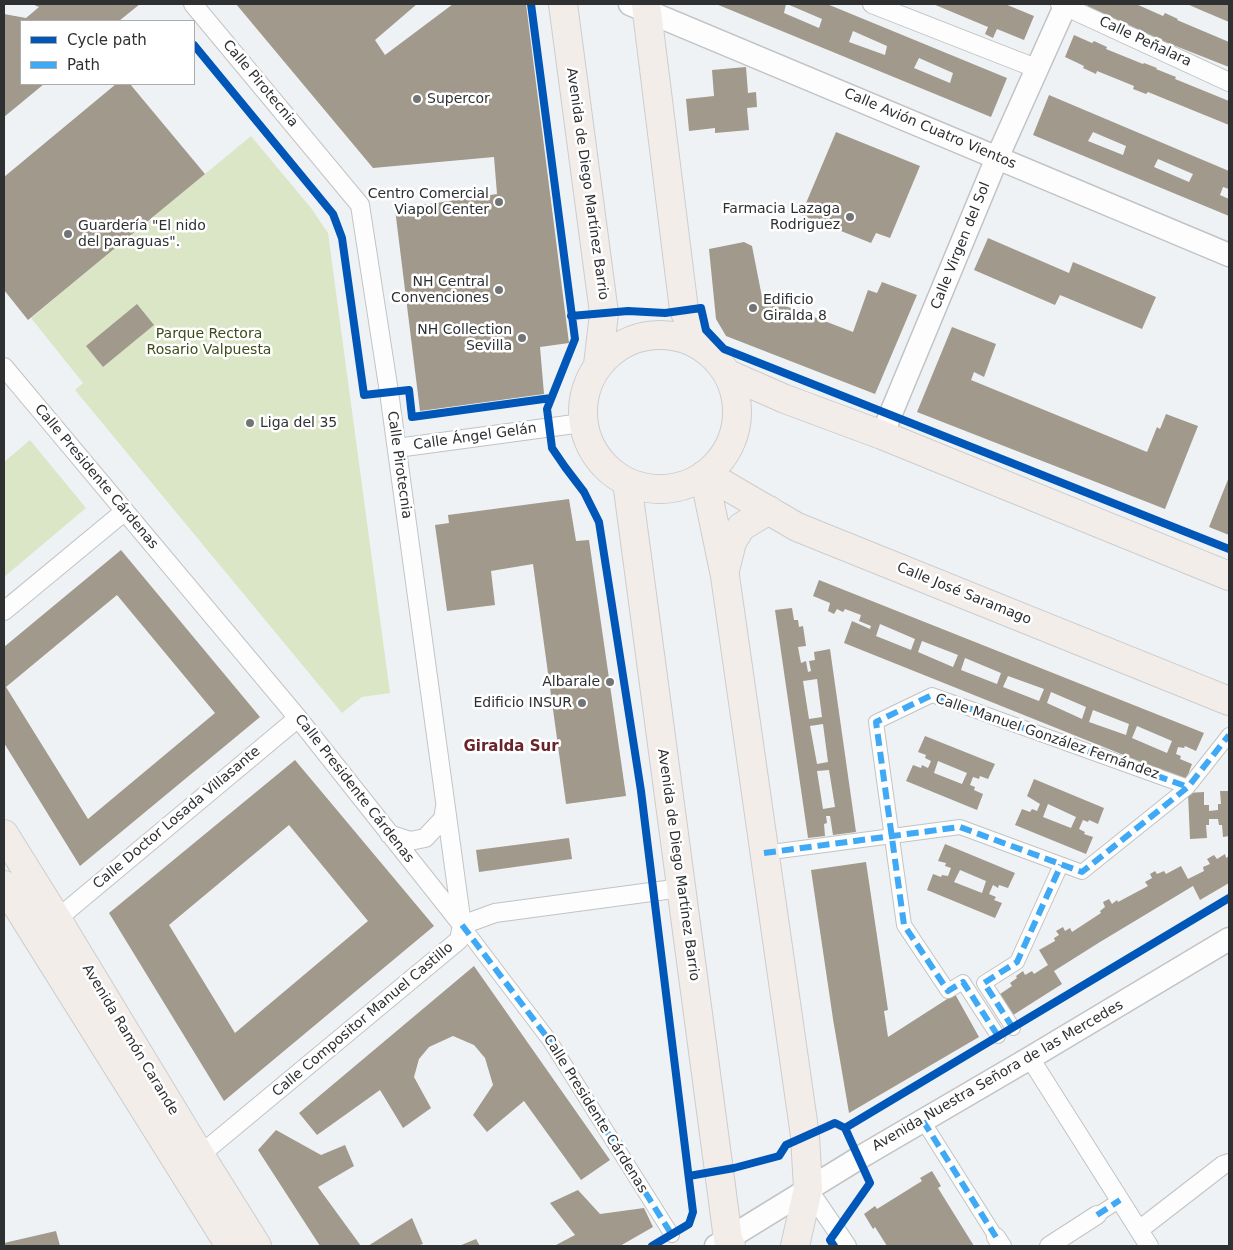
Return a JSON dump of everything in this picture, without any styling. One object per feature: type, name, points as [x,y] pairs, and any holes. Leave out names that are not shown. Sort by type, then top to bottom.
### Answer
[{"type":"main road","name":"Avenida de Diego Martínez Barrio","points":[[563,4],[604,313],[598,365]]},
{"type":"main road","points":[[641,6],[684,310],[699,344]]},
{"type":"main road","points":[[652,334],[669,334],[699,344],[716,358],[728,374],[737,404],[735,428],[727,450],[718,463],[705,474],[688,484],[668,489],[647,488],[627,482],[610,472],[597,458],[587,441],[582,423],[582,402],[587,382],[598,365],[609,353],[622,344],[652,334]]},
{"type":"main road","points":[[728,374],[785,399],[882,435],[1229,576]]},
{"type":"main road","points":[[705,474],[724,572],[805,1136],[808,1189],[795,1246]]},
{"type":"main road","name":"Calle José Saramago","points":[[705,474],[797,527],[1229,701]]},
{"type":"main road","name":"Avenida de Diego Martínez Barrio","points":[[627,482],[681,888],[725,1244]]},
{"type":"main road","points":[[724,572],[732,542],[741,527],[769,510]]},
{"type":"main road","name":"Avenida Ramón Carande","points":[[4,834],[257,1246]]},
{"type":"main road","name":"Avenida Ramón Carande","points":[[4,885],[230,1246]]},
{"type":"street","name":"Calle Pirotecnia","points":[[193,4],[360,205],[397,448],[462,925]]},
{"type":"street","points":[[872,4],[1038,69]]},
{"type":"street","name":"Calle Virgen del Sol","points":[[882,435],[997,158],[1038,69],[1064,4]]},
{"type":"street","name":"Calle Peñalara","points":[[1064,4],[1229,82]]},
{"type":"street","name":"Calle Avión Cuatro Vientos","points":[[641,6],[1229,255]]},
{"type":"street","name":"Calle Presidente Cárdenas","points":[[4,367],[298,718],[462,925],[550,1041],[672,1235]]},
{"type":"street","name":"Calle Ángel Gelán","points":[[397,448],[582,423]]},
{"type":"street","points":[[4,611],[125,511]]},
{"type":"street","name":"Calle Manuel González Fernández","points":[[892,836],[876,722],[932,694],[1188,787]]},
{"type":"street","name":"Calle Doctor Losada Villasante","points":[[57,918],[298,718]]},
{"type":"street","points":[[764,853],[960,826],[1082,872],[1188,787],[1229,735]]},
{"type":"street","points":[[389,834],[410,841],[425,838],[444,819],[446,804]]},
{"type":"street","points":[[892,836],[904,925],[948,991],[963,982],[998,1036]]},
{"type":"street","points":[[1013,1028],[984,983],[1017,962],[1061,865]]},
{"type":"street","points":[[462,925],[495,913],[681,888]]},
{"type":"street","name":"Calle Compositor Manuel Castillo","points":[[200,1155],[459,940],[462,925]]},
{"type":"street","name":"Avenida Nuestra Señora de las Mercedes","points":[[725,1244],[808,1189],[1229,939]]},
{"type":"street","points":[[1030,1058],[1149,1246]]},
{"type":"street","points":[[923,1120],[999,1242]]},
{"type":"street","points":[[1139,1230],[1223,1164],[1229,1163]]},
{"type":"street","points":[[808,1189],[847,1246]]},
{"type":"street","points":[[1049,1246],[1120,1200]]},
{"type":"green space","name":"Parque Rectora Rosario Valpuesta","points":[[251,136],[311,208],[328,233],[390,693],[362,697],[342,713],[75,390],[83,383],[31,318]]},
{"type":"green space","points":[[30,440],[86,508],[4,577],[4,462]]},
{"type":"building","points":[[32,4],[140,4],[120,20],[20,20],[20,85],[43,85],[4,117],[4,14],[26,18],[39,7]]},
{"type":"building","name":"Centro Comercial Viapol Center","points":[[236,4],[417,4],[375,40],[385,55],[453,4],[526,4],[569,343],[540,347],[544,394],[420,411],[395,209],[497,194],[494,157],[373,168]]},
{"type":"building","points":[[716,4],[786,4],[784,13],[819,28],[822,19],[787,4],[827,4],[1007,78],[991,117]],"holes":[[[853,31],[887,46],[885,55],[849,42]],[[919,58],[953,73],[950,83],[914,68]]]},
{"type":"building","points":[[933,4],[1005,4],[1034,16],[1024,40],[997,29],[993,38],[985,34],[988,27]]},
{"type":"building","points":[[1088,4],[1136,4],[1163,16],[1165,13],[1229,42],[1229,67],[1168,43],[1167,46],[1086,9]]},
{"type":"building","points":[[1187,4],[1229,4],[1229,22],[1203,11]]},
{"type":"building","points":[[1074,35],[1092,43],[1094,41],[1107,47],[1106,49],[1157,68],[1176,77],[1175,79],[1229,101],[1229,125],[1148,92],[1146,94],[1133,89],[1134,86],[1097,71],[1096,74],[1083,68],[1084,66],[1065,57]]},
{"type":"building","points":[[746,67],[748,93],[756,92],[757,107],[747,108],[749,130],[715,133],[715,128],[689,131],[686,99],[714,96],[712,70]]},
{"type":"building","name":"Guardería \"El nido del paraguas\".","points":[[115,85],[131,85],[205,174],[28,320],[4,290],[4,177]]},
{"type":"building","points":[[1049,95],[1229,171],[1229,189],[1223,187],[1220,195],[1229,199],[1229,216],[1033,135]],"holes":[[[1093,132],[1126,146],[1123,155],[1088,141]],[[1158,159],[1193,174],[1189,182],[1154,167]]]},
{"type":"building","points":[[836,132],[920,166],[890,238],[876,233],[871,243],[801,215]]},
{"type":"building","points":[[988,238],[1069,273],[1073,262],[1156,297],[1142,329],[1060,295],[1055,305],[974,270]]},
{"type":"building","name":"Edificio Giralda 8","points":[[744,242],[752,246],[762,297],[853,332],[868,290],[877,293],[882,282],[917,295],[875,394],[726,336],[716,319],[709,249]]},
{"type":"building","points":[[137,304],[154,325],[103,367],[86,346]]},
{"type":"building","points":[[952,327],[996,344],[984,377],[974,372],[971,380],[1147,452],[1157,427],[1160,429],[1166,414],[1198,426],[1165,509],[917,412]]},
{"type":"building","points":[[1229,477],[1229,535],[1209,527]]},
{"type":"building","name":"Edificio INSUR","points":[[569,499],[576,541],[589,540],[626,796],[566,804],[533,564],[491,571],[495,605],[447,611],[435,525],[449,523],[448,515]]},
{"type":"building","points":[[121,550],[260,717],[80,866],[4,743],[4,647]],"holes":[[[117,595],[215,713],[88,819],[6,687]]]},
{"type":"building","points":[[819,580],[1204,733],[1196,751],[1185,746],[1184,748],[1178,747],[1176,754],[1181,756],[1180,759],[1192,764],[1186,780],[844,643],[852,621],[870,629],[871,626],[859,621],[861,615],[845,609],[843,612],[837,609],[834,614],[828,611],[830,603],[813,596]],"holes":[[[880,624],[915,639],[911,650],[876,636]],[[922,641],[958,655],[953,667],[918,652]],[[965,658],[1001,673],[997,684],[961,670]],[[1008,676],[1044,689],[1039,701],[1003,687]],[[1051,692],[1086,707],[1082,719],[1047,703]],[[1093,710],[1129,724],[1126,735],[1089,722]],[[1137,726],[1172,741],[1167,753],[1132,738]]]},
{"type":"building","points":[[792,608],[794,620],[798,620],[799,627],[803,626],[806,646],[798,647],[801,663],[806,661],[808,672],[811,671],[809,661],[815,660],[814,652],[830,649],[856,832],[833,835],[830,816],[826,816],[827,823],[824,824],[825,836],[808,838],[775,610]],"holes":[[[817,679],[822,717],[809,719],[803,681]],[[823,724],[828,762],[817,764],[810,726]],[[829,770],[835,807],[823,809],[817,771]]]},
{"type":"building","points":[[925,736],[995,764],[988,779],[980,776],[979,779],[973,777],[970,785],[975,787],[974,790],[983,794],[977,810],[906,781],[913,765],[921,768],[922,765],[928,768],[931,761],[925,758],[926,755],[918,752]],"holes":[[[938,761],[967,773],[962,784],[934,773]]]},
{"type":"building","points":[[295,760],[434,926],[224,1101],[109,913]],"holes":[[[289,825],[368,921],[235,1033],[169,925]]]},
{"type":"building","points":[[1034,779],[1104,808],[1098,824],[1089,820],[1088,822],[1083,820],[1079,829],[1085,832],[1084,834],[1093,837],[1086,854],[1015,825],[1022,809],[1030,812],[1032,809],[1037,811],[1040,804],[1027,796]],"holes":[[[1048,804],[1076,817],[1071,828],[1043,817]]]},
{"type":"building","points":[[1220,791],[1229,791],[1229,836],[1223,837],[1222,825],[1219,825],[1218,819],[1209,819],[1209,825],[1206,825],[1207,838],[1190,839],[1188,793],[1204,792],[1204,805],[1209,805],[1209,811],[1218,810],[1218,804],[1221,804]]},
{"type":"building","points":[[569,838],[572,859],[479,872],[476,850]]},
{"type":"building","points":[[945,844],[1015,873],[1008,888],[999,885],[998,888],[993,885],[989,894],[996,897],[994,900],[1002,903],[995,918],[927,890],[933,874],[941,877],[942,875],[948,876],[951,868],[945,866],[946,863],[938,861]],"holes":[[[960,870],[986,881],[982,893],[954,882]]]},
{"type":"building","points":[[1225,854],[1226,858],[1229,856],[1229,883],[1200,900],[1193,886],[1100,942],[1054,971],[1062,984],[1010,1017],[997,996],[1012,986],[1010,983],[1023,971],[1025,975],[1032,971],[1034,974],[1048,965],[1039,950],[1055,941],[1054,938],[1059,935],[1056,931],[1063,927],[1065,931],[1070,928],[1072,932],[1101,913],[1100,911],[1105,907],[1103,902],[1109,899],[1112,904],[1117,900],[1118,902],[1148,886],[1145,882],[1152,878],[1150,874],[1155,871],[1157,874],[1164,871],[1166,874],[1181,866],[1188,879],[1204,871],[1203,867],[1210,864],[1207,859],[1214,855],[1217,859]]},
{"type":"building","points":[[866,862],[888,1010],[884,1011],[888,1037],[955,994],[979,1037],[849,1113],[811,870]]},
{"type":"building","points":[[474,966],[610,1160],[581,1180],[524,1101],[487,1132],[473,1115],[493,1085],[485,1058],[474,1045],[453,1036],[429,1047],[419,1059],[414,1077],[431,1108],[403,1128],[380,1090],[317,1135],[299,1113]]},
{"type":"building","points":[[276,1130],[321,1155],[345,1145],[354,1166],[318,1187],[361,1246],[320,1246],[258,1150]]},
{"type":"building","points":[[932,1171],[941,1186],[938,1188],[974,1246],[887,1246],[864,1214],[875,1206],[877,1209],[922,1181],[920,1178]]},
{"type":"building","points":[[578,1190],[600,1214],[644,1208],[653,1227],[620,1246],[554,1246],[575,1235],[550,1203]]},
{"type":"building","points":[[412,1218],[423,1244],[417,1246],[368,1246]]},
{"type":"building","points":[[56,1231],[60,1246],[4,1246],[4,1243]]},
{"type":"building","points":[[476,1239],[480,1246],[459,1246]]},
{"type":"marked path","points":[[998,1036],[963,982],[948,991],[904,925],[876,722],[932,695],[1188,787]]},
{"type":"marked path","points":[[764,853],[960,827],[1082,872],[1188,787],[1229,735]]},
{"type":"marked path","points":[[1013,1028],[984,983],[1017,962],[1061,865]]},
{"type":"marked path","points":[[462,925],[550,1041],[672,1235]]},
{"type":"marked path","points":[[923,1121],[996,1237]]},
{"type":"marked path","points":[[1097,1215],[1120,1200]]},
{"type":"cycle path","points":[[531,4],[575,339],[547,409],[552,448],[584,492],[599,522],[641,791],[693,1212],[689,1224],[652,1246]]},
{"type":"cycle path","points":[[195,46],[333,214],[342,238],[364,395],[409,390],[412,417],[551,398]]},
{"type":"cycle path","points":[[571,316],[628,311],[665,313],[701,308],[706,330],[724,349],[1229,549]]},
{"type":"cycle path","points":[[689,1176],[734,1168],[779,1156],[786,1145],[835,1123],[845,1128],[1229,898]]},
{"type":"cycle path","points":[[834,1246],[830,1240],[870,1183],[845,1128]]},
{"type":"place","name":"Supercor","points":[[417,99]]},
{"type":"place","name":"Centro Comercial Viapol Center","points":[[499,202]]},
{"type":"place","name":"Farmacia Lazaga Rodriguez","points":[[850,217]]},
{"type":"place","name":"Guardería \"El nido del paraguas\".","points":[[68,234]]},
{"type":"place","name":"NH Central Convenciones","points":[[499,290]]},
{"type":"place","name":"Edificio Giralda 8","points":[[753,308]]},
{"type":"place","name":"NH Collection Sevilla","points":[[522,338]]},
{"type":"place","name":"Liga del 35","points":[[250,423]]},
{"type":"place","name":"Albarale","points":[[610,682]]},
{"type":"place","name":"Edificio INSUR","points":[[582,703]]},
{"type":"district","name":"Giralda Sur","points":[[511,747]]}]
